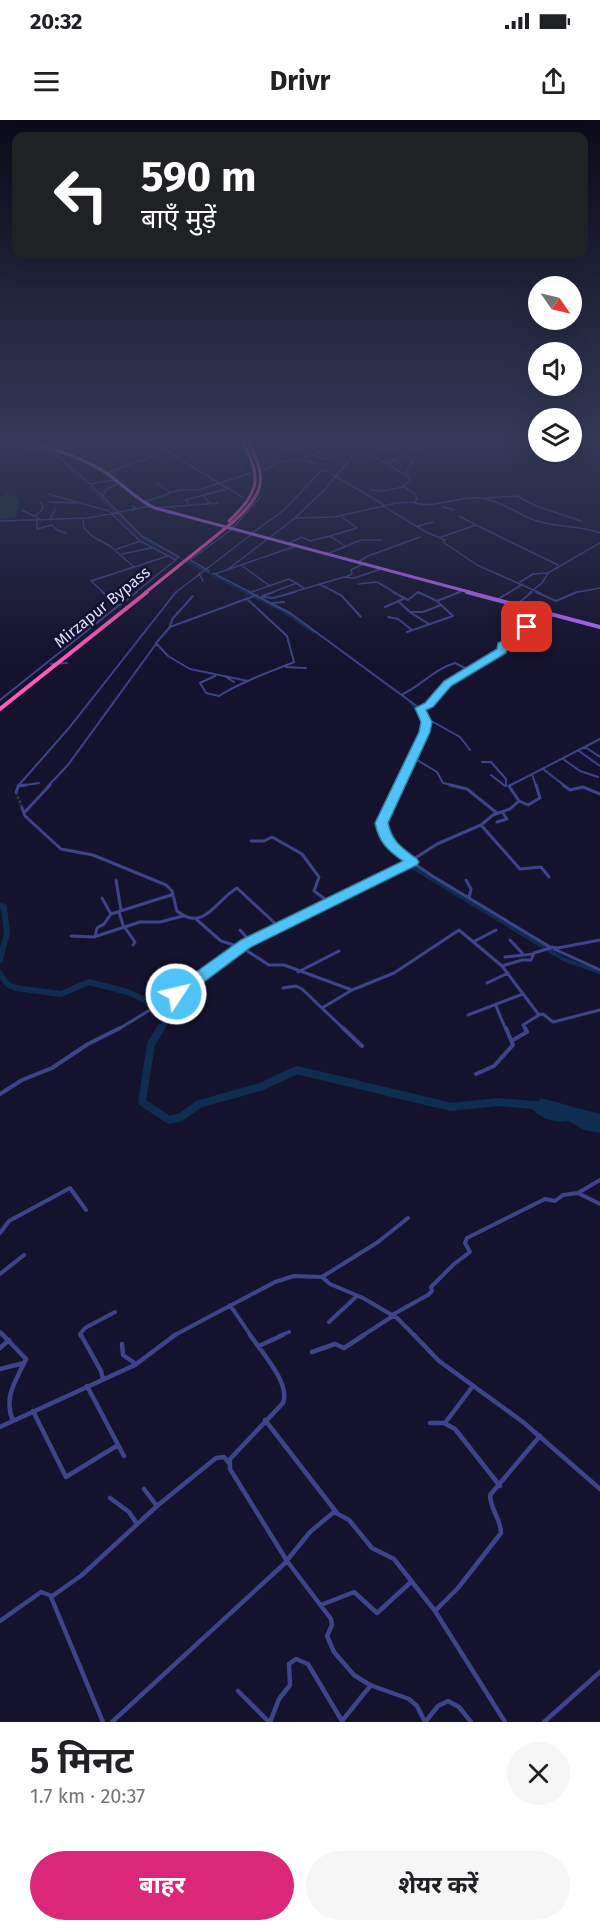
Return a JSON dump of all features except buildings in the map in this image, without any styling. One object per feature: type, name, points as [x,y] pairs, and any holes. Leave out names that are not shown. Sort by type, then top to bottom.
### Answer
[{"type":"highway","name":"Mirzapur Bypass","points":[[0,709],[231,522],[238,514]]},
{"type":"highway","points":[[231,522],[241,514]]},
{"type":"highway","name":"Mirzapur Bypass","points":[[0,704],[53,664]]},
{"type":"main road","points":[[177,514],[600,627]]},
{"type":"street","points":[[30,514],[41,520]]},
{"type":"street","points":[[50,520],[53,514]]},
{"type":"street","points":[[0,521],[83,519],[111,514]]},
{"type":"street","points":[[116,514],[140,541],[178,559]]},
{"type":"street","points":[[116,514],[146,539],[178,559]]},
{"type":"street","points":[[245,514],[232,529],[190,560],[207,572],[252,592],[309,626],[403,694],[420,708],[425,717],[426,728],[382,819],[381,828],[391,846],[410,864],[549,948],[600,970]]},
{"type":"street","points":[[16,792],[18,786],[69,729],[156,619],[165,603],[181,586],[207,572],[251,534],[279,514]]},
{"type":"street","points":[[226,570],[299,514]]},
{"type":"street","points":[[295,518],[350,514]]},
{"type":"street","points":[[397,514],[427,532],[441,537],[476,525]]},
{"type":"street","points":[[519,514],[535,521],[585,527],[600,533]]},
{"type":"street","points":[[559,514],[581,521]]},
{"type":"street","points":[[287,544],[301,537],[310,541],[357,528],[341,516]]},
{"type":"street","points":[[459,516],[558,566]]},
{"type":"street","points":[[83,519],[84,528],[92,536],[122,554],[135,567]]},
{"type":"street","points":[[37,520],[37,529],[52,525],[66,532]]},
{"type":"street","points":[[418,526],[433,522]]},
{"type":"street","points":[[330,536],[345,546]]},
{"type":"street","points":[[357,563],[369,555],[420,537]]},
{"type":"street","points":[[441,537],[444,539],[442,542],[444,544],[477,565],[519,582],[556,601],[580,590],[600,588]]},
{"type":"street","points":[[326,554],[345,546],[376,538],[382,540]]},
{"type":"street","points":[[116,550],[140,541]]},
{"type":"street","points":[[519,582],[533,574],[548,573],[600,543]]},
{"type":"street","points":[[207,572],[226,570],[296,546]]},
{"type":"street","points":[[122,554],[153,548]]},
{"type":"street","points":[[118,606],[90,581],[168,556]]},
{"type":"street","points":[[0,700],[178,559]]},
{"type":"street","points":[[258,596],[273,597],[346,577],[352,574],[351,570],[363,564]]},
{"type":"street","points":[[241,565],[270,585]]},
{"type":"street","points":[[346,577],[355,578],[381,569]]},
{"type":"street","points":[[203,581],[207,572]]},
{"type":"street","points":[[516,605],[525,594],[544,584],[548,573]]},
{"type":"street","points":[[355,578],[357,585],[378,582],[409,600],[418,592],[437,601],[453,616],[407,632]]},
{"type":"street","points":[[252,592],[288,579],[306,589]]},
{"type":"street","points":[[169,628],[297,583]]},
{"type":"street","points":[[319,584],[341,595],[361,617]]},
{"type":"street","points":[[496,600],[523,584]]},
{"type":"street","points":[[437,601],[461,591]]},
{"type":"street","points":[[24,813],[68,765],[169,628],[173,618],[193,596]]},
{"type":"street","points":[[385,607],[405,598]]},
{"type":"street","points":[[249,599],[288,638],[295,660],[284,667]]},
{"type":"street","points":[[399,601],[410,612],[429,624]]},
{"type":"street","points":[[272,603],[284,602]]},
{"type":"street","points":[[410,612],[425,612],[441,605]]},
{"type":"street","points":[[420,708],[429,705],[445,685],[503,651],[501,645],[519,636],[517,632],[527,627],[533,629],[555,615]]},
{"type":"street","points":[[388,617],[398,619],[412,630]]},
{"type":"street","points":[[156,644],[183,668],[248,681]]},
{"type":"street","points":[[53,664],[68,663]]},
{"type":"street","points":[[403,694],[448,665],[457,663],[470,670]]},
{"type":"street","points":[[234,682],[222,675],[201,681],[204,692],[215,696],[223,695],[239,683],[277,667],[306,668]]},
{"type":"street","points":[[425,717],[460,737],[470,750]]},
{"type":"street","points":[[490,775],[503,786],[507,786],[600,739]]},
{"type":"street","points":[[585,747],[600,758]]},
{"type":"street","points":[[579,751],[600,766]]},
{"type":"street","points":[[412,757],[437,772],[443,783],[467,789],[507,819],[497,822]]},
{"type":"street","points":[[563,759],[577,770],[598,777]]},
{"type":"street","points":[[482,762],[491,762],[506,779],[507,786],[519,801],[528,805],[540,798],[532,774]]},
{"type":"street","points":[[543,769],[569,790],[583,787],[600,794]]},
{"type":"street","points":[[18,786],[39,783]]},
{"type":"street","points":[[0,1094],[22,1080],[52,1068],[88,1044],[186,988],[250,941],[410,864],[437,844],[482,825],[499,813],[510,809],[519,801]]},
{"type":"street","points":[[22,808],[24,813],[57,847],[83,852],[166,885],[172,891],[171,895],[177,911],[196,920],[221,941],[241,947],[269,965],[280,964],[352,990]]},
{"type":"street","points":[[482,825],[520,869],[541,867],[549,877]]},
{"type":"street","points":[[251,841],[264,841],[272,837],[302,854],[319,877],[314,891],[329,902]]},
{"type":"street","points":[[116,880],[120,911],[126,927],[136,942],[133,945]]},
{"type":"street","points":[[466,880],[472,890],[469,898]]},
{"type":"street","points":[[196,920],[203,919],[237,888],[280,927]]},
{"type":"street","points":[[95,936],[97,928],[104,924],[111,915],[171,895]]},
{"type":"street","points":[[102,898],[111,915]]},
{"type":"street","points":[[71,936],[95,936],[138,923],[160,922],[184,916]]},
{"type":"street","points":[[240,930],[250,941]]},
{"type":"street","points":[[322,1008],[352,990],[394,973],[426,952],[432,945],[459,930],[475,941],[494,962],[502,966],[539,1015]]},
{"type":"street","points":[[475,941],[496,930]]},
{"type":"street","points":[[510,940],[522,953]]},
{"type":"street","points":[[505,957],[522,953],[533,954],[549,948],[600,940]]},
{"type":"street","points":[[298,972],[339,951]]},
{"type":"street","points":[[502,966],[522,960],[531,960],[533,954]]},
{"type":"street","points":[[487,983],[508,973]]},
{"type":"street","points":[[283,988],[293,986],[300,988],[362,1046]]},
{"type":"street","points":[[468,1015],[523,994]]},
{"type":"street","points":[[476,1074],[494,1066],[513,1046],[513,1040],[496,1006]]},
{"type":"street","points":[[513,1040],[527,1032],[523,1025],[526,1022],[539,1015],[543,1014],[554,1022],[600,1010]]},
{"type":"street","points":[[312,1352],[335,1344],[344,1348],[428,1295],[432,1291],[431,1287],[444,1276],[446,1270],[470,1252],[465,1243],[467,1238],[482,1230],[499,1226],[504,1220],[545,1199],[555,1201],[599,1183]]},
{"type":"street","points":[[0,1233],[9,1221],[67,1188],[72,1189],[86,1210]]},
{"type":"street","points":[[578,1193],[600,1204]]},
{"type":"street","points":[[0,1427],[88,1389],[103,1379],[136,1364],[175,1334],[284,1279],[294,1276],[322,1277],[378,1242],[408,1218]]},
{"type":"street","points":[[0,1274],[24,1255]]},
{"type":"street","points":[[322,1277],[330,1284],[392,1317],[435,1358],[600,1489]]},
{"type":"street","points":[[329,1322],[356,1298]]},
{"type":"street","points":[[228,1462],[283,1403],[286,1393],[231,1307]]},
{"type":"street","points":[[103,1379],[101,1371],[80,1334],[85,1328],[114,1312]]},
{"type":"street","points":[[0,1332],[25,1355],[25,1363],[5,1399],[5,1409],[13,1422]]},
{"type":"street","points":[[258,1347],[289,1332]]},
{"type":"street","points":[[0,1348],[9,1340]]},
{"type":"street","points":[[122,1344],[123,1355],[136,1364]]},
{"type":"street","points":[[0,1370],[25,1363]]},
{"type":"street","points":[[445,1423],[471,1387]]},
{"type":"street","points":[[88,1389],[124,1456]]},
{"type":"street","points":[[33,1411],[66,1477],[118,1445]]},
{"type":"street","points":[[265,1420],[337,1512],[355,1526],[372,1548],[391,1556],[435,1611],[505,1722]]},
{"type":"street","points":[[430,1423],[445,1423],[458,1432],[486,1472],[500,1486]]},
{"type":"street","points":[[435,1611],[458,1588],[501,1533],[502,1526],[490,1501],[490,1496],[538,1438]]},
{"type":"street","points":[[103,1722],[51,1601],[52,1596],[82,1575],[156,1506],[184,1486],[216,1458],[224,1457],[287,1561],[332,1623],[327,1636],[329,1645],[353,1673],[371,1685],[407,1698],[415,1705],[425,1722],[440,1702],[446,1701],[462,1707],[471,1722]]},
{"type":"street","points":[[144,1489],[156,1506]]},
{"type":"street","points":[[110,1498],[129,1512],[137,1524]]},
{"type":"street","points":[[112,1722],[287,1561],[310,1532],[330,1514],[337,1512]]},
{"type":"street","points":[[321,1605],[354,1592],[364,1598],[372,1611],[377,1613],[411,1582]]},
{"type":"street","points":[[0,1621],[41,1592],[52,1596]]},
{"type":"street","points":[[238,1691],[270,1722],[279,1700],[290,1685],[289,1664],[296,1659],[302,1659],[308,1664],[342,1721],[371,1685]]},
{"type":"street","points":[[544,1722],[600,1671]]},
{"type":"green space","points":[[0,514],[17,514],[16,518],[0,519]]},
{"type":"water","points":[[541,1098],[600,1114],[600,1133],[584,1130],[569,1121],[558,1122],[544,1118],[532,1110]]},
{"type":"waterway","points":[[117,514],[143,539],[248,593]]},
{"type":"waterway","points":[[245,592],[283,611],[314,632]]},
{"type":"waterway","points":[[396,786],[422,730],[422,716],[410,702]]},
{"type":"waterway","points":[[397,785],[378,821],[385,841],[398,856],[409,865],[565,960],[600,972]]},
{"type":"waterway","points":[[0,906],[4,907],[7,933],[0,960]]},
{"type":"waterway","points":[[0,974],[8,985],[16,988],[61,994],[89,982],[128,992],[145,1000],[167,1019],[160,1030]]},
{"type":"waterway","points":[[161,1028],[151,1044],[142,1102],[169,1120],[181,1117],[199,1104],[260,1087],[297,1070],[451,1107],[498,1102],[544,1106]]},
{"type":"tunnel","points":[[16,792],[22,808]]},
{"type":"route","points":[[176,994],[251,940],[278,930],[329,902],[359,890],[413,862],[398,853],[387,842],[381,823],[424,732],[426,722],[420,708],[429,705],[447,684],[503,651],[501,645],[519,637],[516,632],[527,627]]}]
